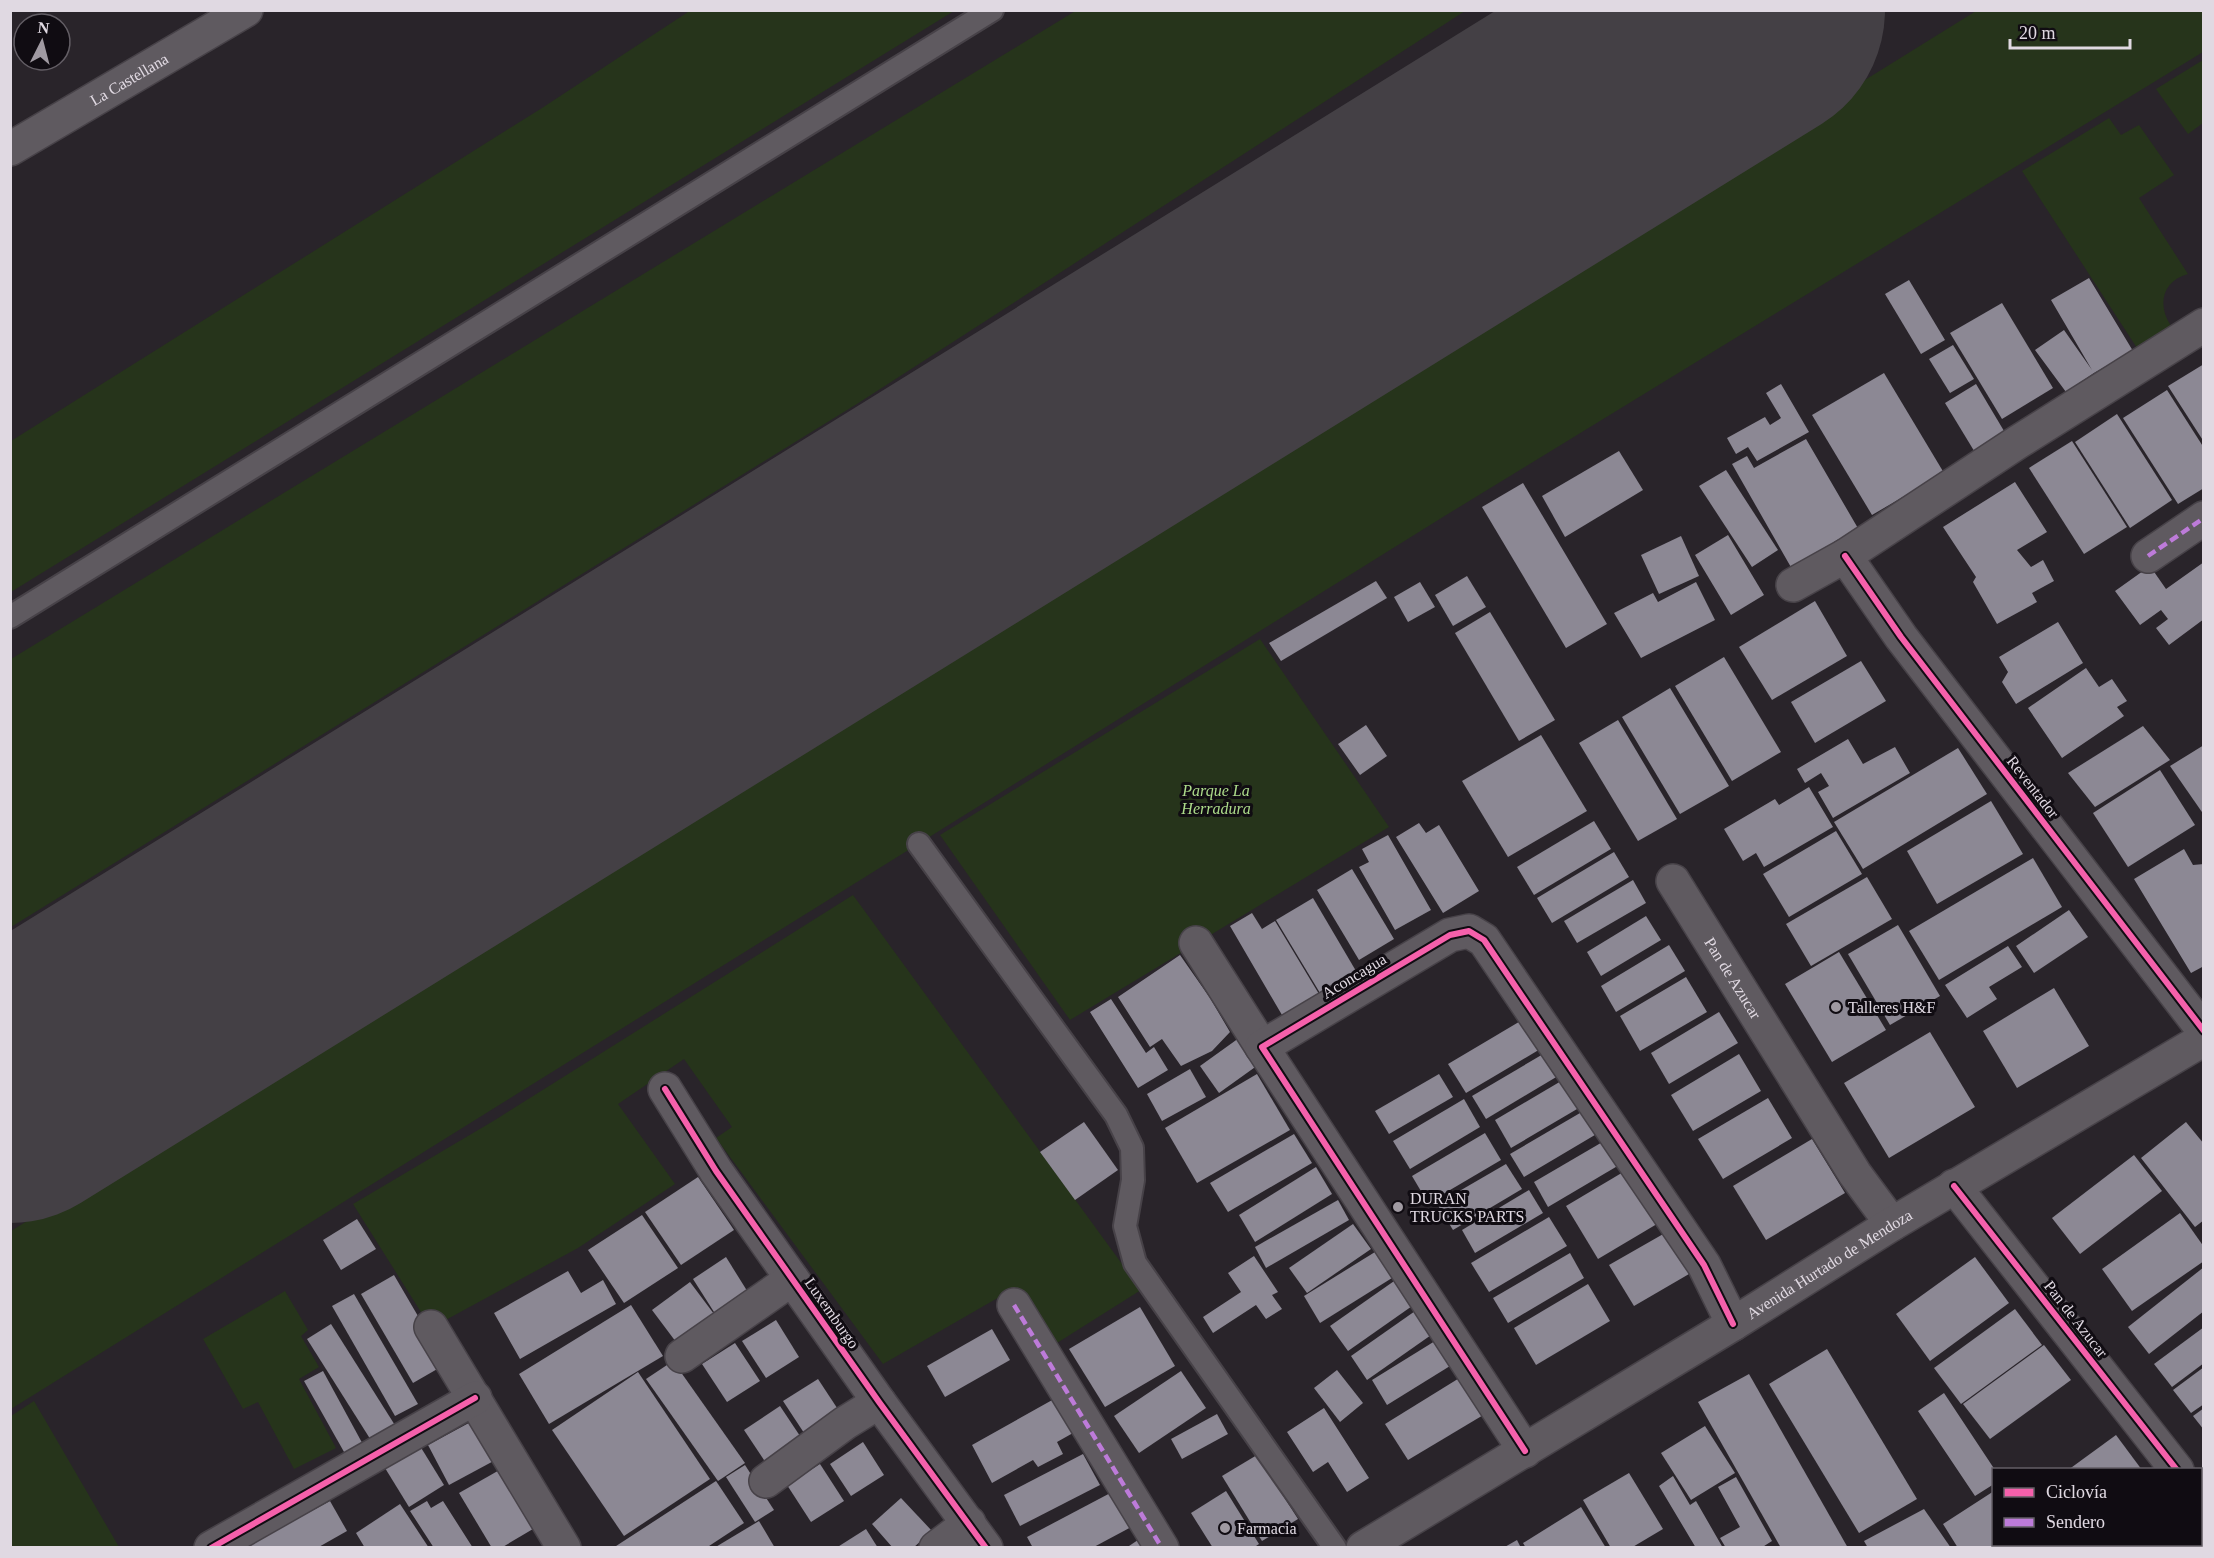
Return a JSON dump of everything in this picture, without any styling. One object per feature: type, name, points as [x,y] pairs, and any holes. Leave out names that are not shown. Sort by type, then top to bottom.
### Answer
[{"type":"street","name":"La Castellana","points":[[10,149],[246,10]]},
{"type":"street","points":[[1793,585],[1845,556],[2018,442],[2204,325]]},
{"type":"street","points":[[2148,555],[2204,518]]},
{"type":"street","name":"Reventador","points":[[1845,556],[1901,637],[2204,1031]]},
{"type":"street","name":"Pan de Azucar","points":[[1673,880],[1855,1174],[1892,1224]]},
{"type":"street","name":"Aconcagua","points":[[1262,1047],[1450,935],[1469,932],[1484,940],[1704,1265],[1733,1324]]},
{"type":"street","points":[[1196,943],[1525,1451]]},
{"type":"street","name":"Avenida Hurtado de Mendoza","points":[[1363,1548],[1733,1324],[1954,1186],[2204,1039]]},
{"type":"street","name":"Luxemburgo","points":[[665,1089],[716,1172],[879,1402],[977,1535]]},
{"type":"street","name":"Pan de Azucar","points":[[1954,1186],[2175,1468]]},
{"type":"street","points":[[682,1356],[792,1279]]},
{"type":"street","points":[[1014,1305],[1162,1548]]},
{"type":"street","points":[[431,1327],[564,1548]]},
{"type":"street","points":[[211,1548],[475,1398]]},
{"type":"street","points":[[766,1481],[845,1423],[879,1402]]},
{"type":"street","points":[[936,1548],[977,1535]]},
{"type":"lane","points":[[10,618],[992,10]]},
{"type":"lane","points":[[919,844],[1116,1115],[1132,1148],[1134,1180],[1125,1226],[1135,1263],[1335,1548]]},
{"type":"green space","points":[[691,10],[954,11],[11,592],[11,441],[542,108]]},
{"type":"green space","points":[[1077,10],[1465,11],[860,402],[11,927],[11,659]]},
{"type":"green space","points":[[1976,11],[2203,11],[2203,52],[1443,517],[11,1409],[11,1231]]},
{"type":"green space","points":[[2203,60],[2203,123],[2188,134],[2156,89]]},
{"type":"green space","points":[[2109,118],[2121,135],[2139,125],[2174,175],[2139,198],[2188,274],[2172,282],[2165,295],[2164,310],[2171,326],[2137,348],[2022,171]]},
{"type":"green space","name":"Parque La Herradura","points":[[1260,639],[1389,827],[1070,1020],[940,835]]},
{"type":"green space","points":[[853,895],[1141,1290],[1057,1343],[1015,1288],[883,1364],[716,1138],[732,1127],[684,1059],[618,1104],[675,1184],[578,1248],[431,1328],[353,1204],[495,1120]]},
{"type":"green space","points":[[285,1291],[308,1330],[301,1336],[319,1367],[299,1379],[336,1448],[294,1469],[258,1402],[243,1409],[203,1339]]},
{"type":"green space","points":[[34,1401],[119,1547],[11,1547],[11,1416]]},
{"type":"building","points":[[2089,278],[2133,351],[2066,392],[2035,350],[2064,330],[2092,370],[2051,300]]},
{"type":"building","points":[[1909,280],[1945,340],[1921,354],[1885,294]]},
{"type":"building","points":[[2002,303],[2053,388],[2002,419],[1950,333]]},
{"type":"building","points":[[1953,345],[1974,379],[1950,393],[1929,359]]},
{"type":"building","points":[[2204,364],[2204,442],[2168,386]]},
{"type":"building","points":[[1884,373],[1944,473],[1872,515],[1812,415]]},
{"type":"building","points":[[1781,384],[1809,432],[1757,461],[1748,447],[1736,454],[1727,438],[1765,417],[1770,425],[1781,418],[1766,393]]},
{"type":"building","points":[[1976,384],[2010,441],[1979,459],[1945,403]]},
{"type":"building","points":[[2167,390],[2204,448],[2204,488],[2178,504],[2123,418]]},
{"type":"building","points":[[2117,414],[2172,500],[2130,528],[2075,442]]},
{"type":"building","points":[[1806,439],[1859,530],[1792,569],[1732,464],[1747,456],[1754,468]]},
{"type":"building","points":[[2072,441],[2127,527],[2084,554],[2029,468]]},
{"type":"building","points":[[1619,451],[1643,490],[1565,537],[1542,496]]},
{"type":"building","points":[[1726,470],[1778,550],[1752,567],[1699,486]]},
{"type":"building","points":[[2015,482],[2047,532],[2017,550],[2031,567],[2043,560],[2054,581],[2032,593],[2037,602],[1997,624],[1973,582],[1976,577],[1943,527]]},
{"type":"building","points":[[1523,483],[1607,624],[1566,648],[1482,507]]},
{"type":"building","points":[[1728,535],[1764,595],[1731,615],[1695,555]]},
{"type":"building","points":[[1681,536],[1699,576],[1659,594],[1641,555]]},
{"type":"building","points":[[2204,562],[2204,619],[2169,645],[2156,628],[2168,619],[2161,610],[2140,625],[2115,591],[2150,566],[2166,589]]},
{"type":"building","points":[[1467,576],[1486,607],[1453,626],[1435,595]]},
{"type":"building","points":[[1376,581],[1387,598],[1281,661],[1269,643]]},
{"type":"building","points":[[1420,582],[1435,607],[1408,622],[1394,597]]},
{"type":"building","points":[[1696,582],[1715,620],[1641,658],[1614,613],[1653,593],[1658,602]]},
{"type":"building","points":[[1815,601],[1847,656],[1772,700],[1739,647]]},
{"type":"building","points":[[1490,612],[1555,720],[1519,741],[1455,633]]},
{"type":"building","points":[[2058,622],[2083,663],[2016,704],[2002,682],[2008,672],[1999,657]]},
{"type":"building","points":[[1724,657],[1781,752],[1732,781],[1675,686]]},
{"type":"building","points":[[1861,661],[1886,701],[1815,743],[1791,702]]},
{"type":"building","points":[[2086,668],[2099,687],[2112,679],[2127,701],[2117,707],[2124,716],[2062,758],[2028,708]]},
{"type":"building","points":[[1670,688],[1729,786],[1680,814],[1622,717]]},
{"type":"building","points":[[1618,720],[1677,819],[1638,841],[1579,743]]},
{"type":"building","points":[[1366,725],[1387,756],[1360,775],[1338,744]]},
{"type":"building","points":[[2143,726],[2170,760],[2095,807],[2068,773]]},
{"type":"building","points":[[1541,735],[1587,811],[1508,857],[1462,781]]},
{"type":"building","points":[[1848,739],[1863,764],[1895,747],[1910,773],[1833,818],[1818,792],[1829,786],[1821,773],[1805,783],[1797,769]]},
{"type":"building","points":[[2204,745],[2204,815],[2170,766]]},
{"type":"building","points":[[1958,748],[1987,794],[1863,869],[1834,822]]},
{"type":"building","points":[[2160,770],[2195,825],[2128,867],[2093,813]]},
{"type":"building","points":[[1809,787],[1833,827],[1764,867],[1756,853],[1743,861],[1724,829],[1775,799],[1779,805]]},
{"type":"building","points":[[1991,801],[2023,854],[1937,904],[1907,851]]},
{"type":"building","points":[[1594,821],[1611,849],[1534,895],[1517,867]]},
{"type":"building","points":[[1419,823],[1426,833],[1439,825],[1479,891],[1443,913],[1396,837]]},
{"type":"building","points":[[1836,831],[1862,874],[1789,917],[1763,874]]},
{"type":"building","points":[[1388,835],[1431,910],[1395,930],[1359,867],[1369,862],[1362,849]]},
{"type":"building","points":[[2184,849],[2193,865],[2204,864],[2204,966],[2191,973],[2134,879]]},
{"type":"building","points":[[1614,852],[1629,877],[1552,923],[1537,898]]},
{"type":"building","points":[[2033,858],[2062,907],[1939,980],[1909,931]]},
{"type":"building","points":[[1352,869],[1394,939],[1359,960],[1317,890]]},
{"type":"building","points":[[1867,877],[1892,919],[1811,966],[1786,924]]},
{"type":"building","points":[[1633,880],[1646,903],[1577,943],[1564,921]]},
{"type":"building","points":[[1313,898],[1356,971],[1320,993],[1276,920]]},
{"type":"building","points":[[2069,910],[2088,937],[2034,973],[2016,946]]},
{"type":"building","points":[[1252,913],[1262,929],[1275,921],[1319,994],[1282,1015],[1230,926]]},
{"type":"building","points":[[1646,916],[1661,940],[1601,976],[1587,952]]},
{"type":"building","points":[[1898,925],[1940,996],[1890,1025],[1848,954]]},
{"type":"building","points":[[1669,945],[1685,971],[1616,1012],[1601,986]]},
{"type":"building","points":[[2008,946],[2022,967],[1989,987],[1997,999],[1967,1018],[1945,985]]},
{"type":"building","name":"Talleres H&F","points":[[1839,952],[1886,1030],[1832,1062],[1785,984]]},
{"type":"building","points":[[1180,955],[1230,1032],[1212,1051],[1181,1066],[1162,1039],[1150,1047],[1118,997]]},
{"type":"building","points":[[1686,977],[1707,1012],[1640,1051],[1620,1016]]},
{"type":"building","points":[[2054,988],[2089,1046],[2017,1088],[1983,1031]]},
{"type":"building","points":[[1111,999],[1146,1053],[1154,1047],[1168,1070],[1138,1088],[1090,1012]]},
{"type":"building","points":[[1719,1012],[1738,1043],[1669,1084],[1651,1053]]},
{"type":"building","points":[[1529,1016],[1547,1045],[1466,1093],[1448,1064]]},
{"type":"building","points":[[1930,1032],[1975,1107],[1889,1158],[1844,1083]]},
{"type":"building","points":[[1239,1038],[1258,1065],[1219,1093],[1200,1066]]},
{"type":"building","points":[[1550,1050],[1563,1073],[1486,1119],[1472,1096]]},
{"type":"building","points":[[1739,1054],[1761,1091],[1693,1131],[1671,1095]]},
{"type":"building","points":[[1190,1069],[1206,1097],[1162,1121],[1147,1094]]},
{"type":"building","points":[[1257,1074],[1290,1130],[1197,1183],[1165,1128]]},
{"type":"building","points":[[1439,1074],[1453,1097],[1389,1134],[1375,1111]]},
{"type":"building","points":[[1573,1074],[1589,1102],[1511,1148],[1495,1120]]},
{"type":"building","points":[[1768,1098],[1792,1138],[1723,1179],[1698,1139]]},
{"type":"building","points":[[1464,1099],[1480,1127],[1410,1169],[1393,1141]]},
{"type":"building","points":[[1592,1106],[1605,1129],[1524,1177],[1510,1154]]},
{"type":"building","points":[[1084,1122],[1118,1170],[1075,1200],[1040,1152]]},
{"type":"building","points":[[2186,1122],[2204,1144],[2204,1220],[2195,1227],[2141,1158]]},
{"type":"building","points":[[1485,1133],[1501,1160],[1428,1203],[1412,1176]]},
{"type":"building","points":[[1294,1134],[1312,1163],[1228,1212],[1210,1183]]},
{"type":"building","points":[[1611,1137],[1626,1161],[1548,1207],[1534,1182]]},
{"type":"building","points":[[1812,1139],[1845,1193],[1766,1240],[1733,1186]]},
{"type":"building","points":[[2134,1155],[2162,1191],[2080,1254],[2052,1218]]},
{"type":"building","points":[[1506,1164],[1522,1189],[1453,1230],[1437,1204]]},
{"type":"building","points":[[1316,1167],[1332,1194],[1255,1242],[1239,1215]]},
{"type":"building","points":[[1630,1168],[1662,1221],[1598,1259],[1566,1206]]},
{"type":"building","points":[[698,1177],[734,1230],[681,1265],[645,1212]]},
{"type":"building","points":[[1529,1190],[1543,1213],[1475,1253],[1462,1230]]},
{"type":"building","points":[[1338,1200],[1349,1220],[1266,1268],[1255,1247]]},
{"type":"building","points":[[2180,1213],[2204,1247],[2204,1261],[2132,1311],[2102,1269]]},
{"type":"building","points":[[642,1215],[678,1268],[624,1303],[588,1250]]},
{"type":"building","points":[[1549,1217],[1567,1246],[1489,1292],[1471,1263]]},
{"type":"building","points":[[357,1219],[376,1249],[341,1270],[323,1240]]},
{"type":"building","points":[[1353,1224],[1371,1249],[1307,1293],[1289,1268]]},
{"type":"building","points":[[1665,1233],[1689,1274],[1634,1306],[1609,1265]]},
{"type":"building","points":[[1375,1252],[1392,1278],[1320,1323],[1304,1296]]},
{"type":"building","points":[[1570,1253],[1584,1278],[1508,1323],[1493,1298]]},
{"type":"building","points":[[1254,1256],[1278,1292],[1272,1295],[1282,1309],[1266,1319],[1256,1305],[1213,1333],[1203,1317],[1241,1292],[1228,1273]]},
{"type":"building","points":[[726,1257],[754,1302],[721,1323],[693,1279]]},
{"type":"building","points":[[1975,1257],[2009,1303],[1930,1361],[1896,1314]]},
{"type":"building","points":[[2204,1267],[2204,1311],[2149,1354],[2128,1327]]},
{"type":"building","points":[[568,1271],[581,1293],[603,1280],[616,1304],[520,1359],[494,1313]]},
{"type":"building","points":[[394,1275],[446,1364],[413,1383],[361,1294]]},
{"type":"building","points":[[1397,1279],[1415,1304],[1348,1351],[1330,1326]]},
{"type":"building","points":[[690,1282],[717,1318],[679,1346],[652,1310]]},
{"type":"building","points":[[1588,1284],[1610,1321],[1536,1365],[1514,1328]]},
{"type":"building","points":[[354,1294],[418,1404],[395,1416],[332,1306]]},
{"type":"building","points":[[631,1305],[663,1356],[549,1424],[519,1374]]},
{"type":"building","points":[[1140,1307],[1175,1366],[1105,1407],[1069,1349]]},
{"type":"building","points":[[1418,1309],[1434,1333],[1367,1380],[1351,1356]]},
{"type":"building","points":[[2015,1309],[2042,1345],[1961,1404],[1934,1368]]},
{"type":"building","points":[[776,1320],[799,1357],[766,1378],[742,1341]]},
{"type":"building","points":[[331,1324],[398,1430],[374,1445],[307,1339]]},
{"type":"building","points":[[2204,1327],[2204,1363],[2172,1387],[2154,1364]]},
{"type":"building","points":[[992,1329],[1010,1360],[945,1397],[927,1366]]},
{"type":"building","points":[[1435,1341],[1450,1366],[1387,1405],[1372,1380]]},
{"type":"building","points":[[735,1343],[760,1381],[727,1402],[702,1364]]},
{"type":"building","points":[[2044,1345],[2071,1380],[1990,1439],[1963,1404]]},
{"type":"building","points":[[1827,1349],[1917,1499],[1859,1533],[1769,1384]]},
{"type":"building","points":[[673,1361],[745,1463],[718,1481],[646,1379]]},
{"type":"building","points":[[2204,1367],[2204,1404],[2191,1413],[2173,1390]]},
{"type":"building","points":[[1337,1370],[1363,1403],[1340,1422],[1314,1388]]},
{"type":"building","points":[[323,1371],[366,1450],[348,1459],[304,1381]]},
{"type":"building","points":[[1181,1371],[1206,1408],[1139,1453],[1114,1416]]},
{"type":"building","points":[[638,1372],[710,1479],[624,1536],[552,1430]]},
{"type":"building","points":[[1749,1374],[1848,1548],[1781,1548],[1698,1402]]},
{"type":"building","points":[[1461,1377],[1485,1414],[1408,1460],[1385,1424]]},
{"type":"building","points":[[818,1379],[843,1417],[808,1439],[783,1401]]},
{"type":"building","points":[[1944,1393],[1994,1468],[1992,1485],[1975,1496],[1918,1411]]},
{"type":"building","points":[[1054,1399],[1073,1433],[1057,1442],[1063,1454],[1038,1467],[1033,1460],[992,1483],[972,1445]]},
{"type":"building","points":[[780,1406],[802,1439],[766,1463],[744,1430]]},
{"type":"building","points":[[1324,1408],[1369,1478],[1347,1492],[1328,1462],[1313,1472],[1287,1432]]},
{"type":"building","points":[[2204,1408],[2204,1430],[2193,1416]]},
{"type":"building","points":[[1217,1414],[1228,1434],[1182,1459],[1171,1439]]},
{"type":"building","points":[[480,1417],[501,1457],[449,1485],[428,1445]]},
{"type":"building","points":[[1705,1426],[1735,1473],[1691,1500],[1661,1453]]},
{"type":"building","points":[[2116,1435],[2141,1468],[2071,1468]]},
{"type":"building","points":[[863,1442],[884,1475],[851,1496],[830,1464]]},
{"type":"building","points":[[420,1446],[444,1485],[409,1507],[385,1468]]},
{"type":"building","points":[[1083,1454],[1100,1485],[1020,1526],[1004,1495]]},
{"type":"building","points":[[1257,1455],[1298,1519],[1262,1541],[1222,1476]]},
{"type":"building","points":[[820,1464],[844,1501],[811,1522],[787,1485]]},
{"type":"building","points":[[745,1465],[774,1510],[755,1522],[726,1477]]},
{"type":"building","points":[[503,1468],[538,1526],[501,1548],[492,1548],[459,1493]]},
{"type":"building","points":[[1629,1473],[1663,1529],[1631,1548],[1611,1548],[1583,1500]]},
{"type":"building","points":[[1673,1476],[1690,1505],[1696,1501],[1723,1548],[1696,1548],[1659,1486]]},
{"type":"building","points":[[1736,1477],[1772,1541],[1761,1548],[1726,1548],[1720,1538],[1740,1527],[1718,1487]]},
{"type":"building","points":[[716,1481],[744,1523],[706,1548],[613,1548]]},
{"type":"building","points":[[1116,1490],[1135,1525],[1092,1548],[1033,1548],[1027,1537]]},
{"type":"building","name":"Farmacia","points":[[1226,1491],[1259,1544],[1253,1548],[1213,1548],[1191,1513]]},
{"type":"building","points":[[1992,1492],[1992,1546],[2022,1546],[2019,1548],[1958,1548],[1943,1524]]},
{"type":"building","points":[[901,1498],[932,1531],[913,1548],[893,1548],[872,1524]]},
{"type":"building","points":[[330,1501],[347,1531],[317,1548],[243,1548]]},
{"type":"building","points":[[427,1501],[431,1508],[443,1501],[473,1548],[434,1548],[410,1511]]},
{"type":"building","points":[[400,1504],[429,1548],[365,1548],[356,1533]]},
{"type":"building","points":[[1581,1507],[1606,1548],[1526,1548],[1523,1543]]},
{"type":"building","points":[[1924,1509],[1951,1548],[1868,1548],[1864,1541]]},
{"type":"building","points":[[759,1521],[775,1548],[714,1548]]},
{"type":"building","points":[[866,1529],[878,1548],[836,1548]]},
{"type":"building","points":[[1144,1536],[1152,1548],[1126,1548]]},
{"type":"building","points":[[1517,1540],[1521,1548],[1503,1548]]},
{"type":"building","points":[[2094,1546],[2162,1546],[2159,1548],[2095,1548]]},
{"type":"building","points":[[2168,1546],[2201,1546],[2202,1548],[2165,1548]]},
{"type":"runway","points":[[10,1089],[1751,10]]},
{"type":"marked path","points":[[2148,556],[2204,518]]},
{"type":"marked path","points":[[1014,1305],[1162,1548]]},
{"type":"cycle path","points":[[1845,556],[1901,637],[2204,1031]]},
{"type":"cycle path","points":[[1525,1451],[1262,1047],[1450,935],[1469,931],[1484,940],[1704,1265],[1733,1324]]},
{"type":"cycle path","points":[[665,1089],[716,1171],[879,1402],[986,1548]]},
{"type":"cycle path","points":[[1954,1186],[2175,1468]]},
{"type":"cycle path","points":[[211,1548],[475,1398]]},
{"type":"place","name":"Talleres H&F","points":[[1836,1007]]},
{"type":"place","name":"DURAN TRUCKS PARTS","points":[[1398,1207]]},
{"type":"place","name":"Farmacia","points":[[1225,1528]]}]
